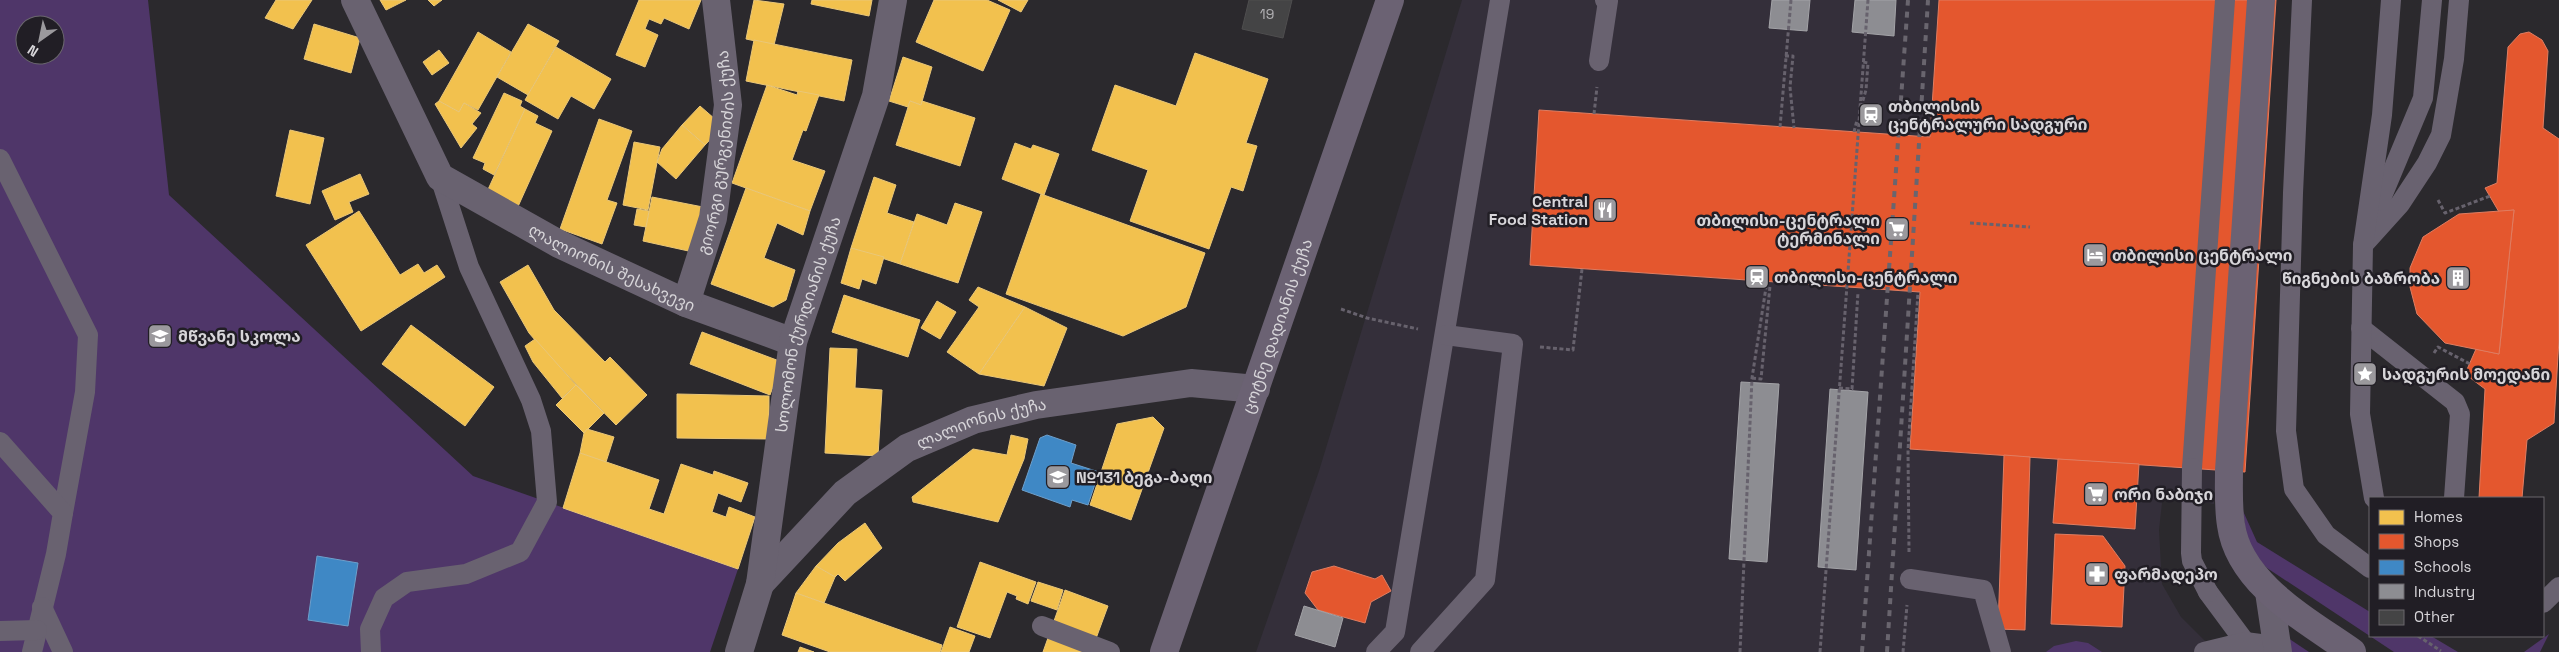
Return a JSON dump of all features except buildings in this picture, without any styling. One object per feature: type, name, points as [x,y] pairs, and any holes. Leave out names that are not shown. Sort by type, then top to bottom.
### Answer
[{"type":"main road","name":"ცოტნე დადიანის ქუჩა","points":[[1164,652],[1390,0]]},
{"type":"main road","points":[[2261,0],[2229,471],[2231,526],[2239,551],[2269,592],[2352,652]]},
{"type":"street","points":[[355,0],[440,177]]},
{"type":"street","name":"გიორგი გურგენიძის ქუჩა","points":[[686,302],[713,218],[728,105],[716,0]]},
{"type":"street","name":"სოლომონ ქურდიანის ქუჩა","points":[[739,652],[760,584],[793,342],[876,96],[893,0]]},
{"type":"street","name":"ლალიონის შესახვევი","points":[[440,177],[559,244],[686,302],[793,342]]},
{"type":"street","name":"ლალიონის ქუჩა","points":[[760,584],[844,493],[907,448],[973,420],[1045,404],[1191,383],[1256,389]]},
{"type":"street","points":[[2269,592],[2277,649]]},
{"type":"lane","points":[[1376,652],[1396,632],[1500,0]]},
{"type":"lane","points":[[1599,60],[1608,1],[1605,0]]},
{"type":"lane","points":[[2225,0],[2192,468],[2191,553],[2192,561],[2208,592],[2244,642]]},
{"type":"lane","points":[[2302,0],[2292,194],[2286,431],[2294,489],[2326,535],[2369,567]]},
{"type":"lane","points":[[2374,497],[2360,414],[2363,245],[2382,115],[2391,0]]},
{"type":"lane","points":[[2363,245],[2423,98],[2432,0]]},
{"type":"lane","points":[[2363,245],[2400,204],[2441,135],[2454,59],[2459,0]]},
{"type":"lane","points":[[0,158],[88,335],[85,392],[56,554],[32,652]]},
{"type":"lane","points":[[371,652],[370,629],[384,598],[407,582],[466,574],[520,552],[547,502],[541,432],[531,400],[469,266],[440,177]]},
{"type":"lane","points":[[2362,328],[2454,402],[2460,414],[2454,497]]},
{"type":"lane","points":[[1420,652],[1485,580],[1514,344],[1446,335]]},
{"type":"lane","points":[[0,442],[63,513]]},
{"type":"lane","points":[[1910,579],[1983,590],[2002,652]]},
{"type":"lane","points":[[2544,602],[2559,587]]},
{"type":"lane","points":[[42,607],[63,652]]},
{"type":"lane","points":[[1042,626],[1110,652]]},
{"type":"lane","points":[[0,631],[37,630]]},
{"type":"lane","points":[[2204,652],[2244,642],[2277,649]]},
{"type":"path","points":[[1780,127],[1791,0]]},
{"type":"path","points":[[1820,652],[1868,0]]},
{"type":"path","points":[[1785,56],[1793,56],[1790,87],[1794,128]]},
{"type":"path","points":[[1854,132],[1866,90],[1868,63],[1863,62]]},
{"type":"path","points":[[2438,200],[2446,213],[2490,196]]},
{"type":"path","points":[[1970,223],[2030,227]]},
{"type":"path","points":[[1514,344],[1573,350],[1582,269]]},
{"type":"path","points":[[1740,652],[1752,378],[1767,281]]},
{"type":"path","points":[[1752,378],[1761,379],[1770,286]]},
{"type":"path","points":[[1838,388],[1852,389],[1858,292]]},
{"type":"path","points":[[1908,450],[1918,292]]},
{"type":"path","points":[[1341,309],[1367,318],[1446,335]]},
{"type":"path","points":[[2420,637],[2441,650]]},
{"type":"shaded area","name":"მწვანე სკოლა","points":[[0,0],[148,0],[169,195],[473,476],[738,569],[710,652],[0,652]]},
{"type":"shaded area","points":[[1462,0],[2247,0],[2214,504],[2163,494],[2159,530],[2162,584],[2181,617],[2216,652],[1256,652],[1319,471]]},
{"type":"shaded area","points":[[2243,511],[2257,542],[2369,611],[2369,635],[2267,568],[2248,550]]},
{"type":"shaded area","points":[[2549,634],[2540,652],[2524,652]]},
{"type":"shaded area","points":[[2371,637],[2433,637],[2458,652],[2394,652]]},
{"type":"shaded area","points":[[2288,638],[2309,652],[2291,652]]},
{"type":"shaded area","points":[[2076,641],[2088,643],[2102,652],[2046,652],[2054,646]]},
{"type":"railway","points":[[1862,652],[1908,0]]},
{"type":"railway","points":[[1887,652],[1928,0]]},
{"type":"place","name":"თბილისის ცენტრალური სადგური","points":[[1871,115]]},
{"type":"place","name":"Central Food Station","points":[[1605,210]]},
{"type":"place","name":"თბილისი-ცენტრალი ტერმინალი","points":[[1897,229]]},
{"type":"place","name":"თბილისი ცენტრალი","points":[[2095,255]]},
{"type":"place","name":"თბილისი-ცენტრალი","points":[[1757,277]]},
{"type":"place","name":"წიგნების ბაზრობა","points":[[2458,278]]},
{"type":"place","name":"მწვანე სკოლა","points":[[160,336]]},
{"type":"place","name":"სადგურის მოედანი","points":[[2365,374]]},
{"type":"place","name":"№131 ბეგა-ბაღი","points":[[1058,477]]},
{"type":"place","name":"ორი ნაბიჯი","points":[[2096,494]]},
{"type":"place","name":"ფარმადეპო","points":[[2097,574]]}]
